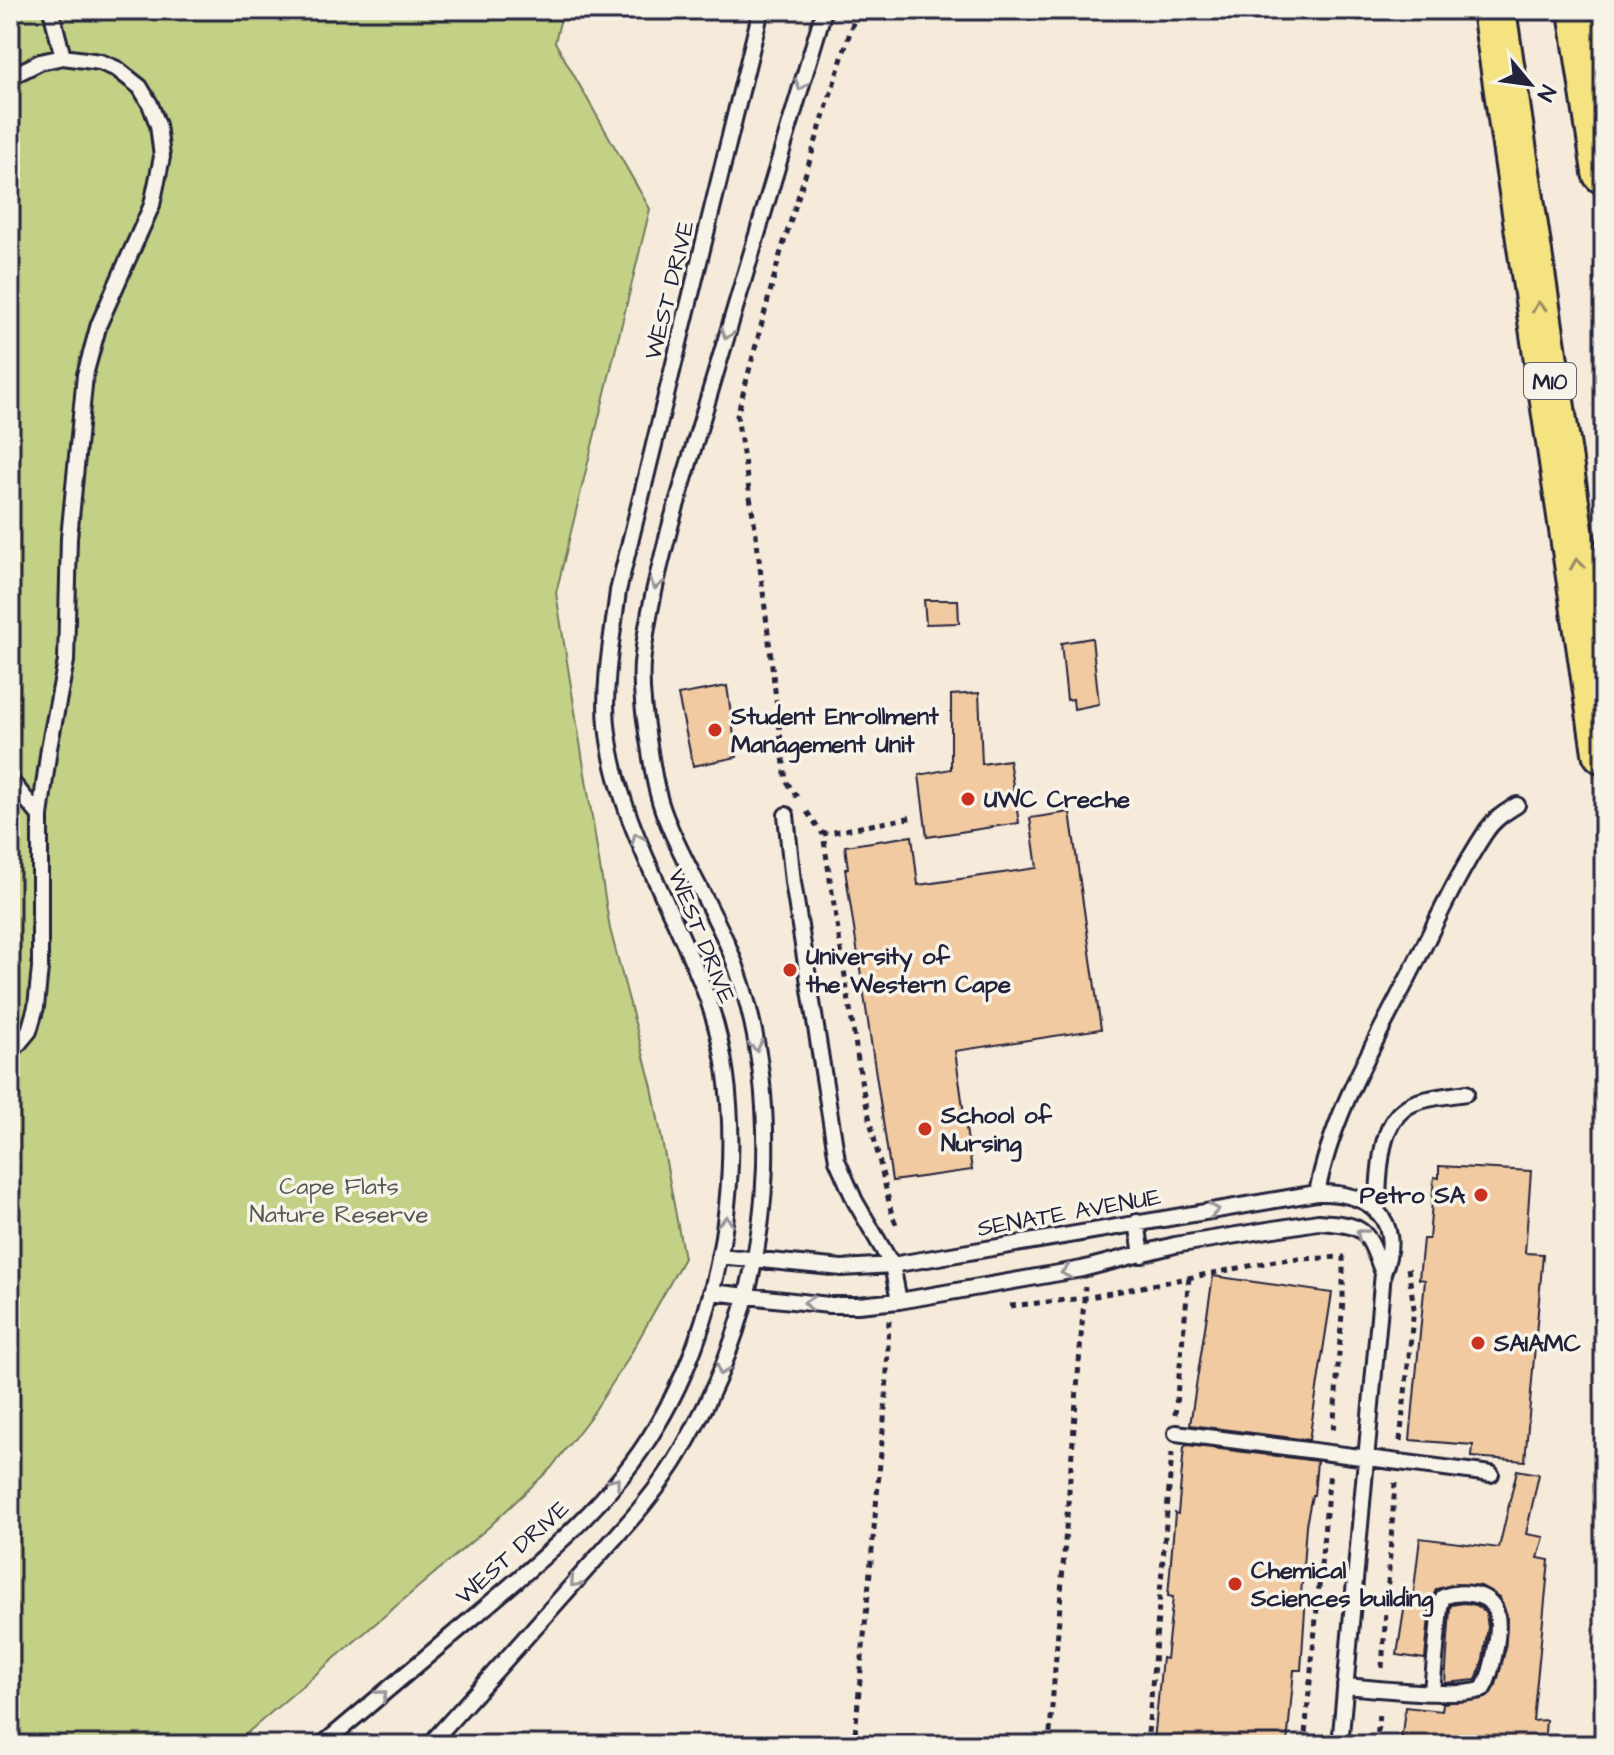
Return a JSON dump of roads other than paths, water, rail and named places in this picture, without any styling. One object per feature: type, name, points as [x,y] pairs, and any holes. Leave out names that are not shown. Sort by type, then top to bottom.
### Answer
[{"type":"main road","name":"M10","points":[[1494,10],[1604,752]]},
{"type":"main road","points":[[1580,10],[1604,172]]},
{"type":"lane","points":[[51,10],[63,57]]},
{"type":"lane","name":"WEST DRIVE","points":[[322,1745],[523,1575],[610,1489],[655,1430],[678,1386],[711,1292],[729,1188],[731,1137],[726,1075],[710,1006],[690,952],[634,831],[616,774],[607,723],[610,656],[618,591],[761,10]]},
{"type":"lane","name":"WEST DRIVE","points":[[429,1745],[639,1509],[680,1454],[732,1349],[748,1297],[764,1194],[766,1129],[761,1069],[747,1002],[728,947],[666,821],[645,723],[642,666],[651,601],[671,523],[824,10]]},
{"type":"lane","points":[[10,77],[40,62],[63,57],[100,62],[117,69],[140,87],[150,104],[158,125],[162,157],[152,205],[99,324],[85,375],[69,538],[66,661],[40,816],[40,968],[36,1007],[29,1031],[10,1054]]},
{"type":"lane","points":[[10,780],[40,816]]},
{"type":"lane","points":[[1317,1193],[1326,1152],[1347,1098],[1448,900],[1486,832],[1499,816],[1517,805]]},
{"type":"lane","points":[[786,815],[793,882],[837,1160],[849,1190],[892,1265],[899,1301]]},
{"type":"lane","points":[[1340,1745],[1383,1273],[1391,1252],[1391,1240],[1377,1212],[1383,1151],[1386,1136],[1400,1112],[1414,1103],[1466,1093]]},
{"type":"lane","name":"SENATE AVENUE","points":[[719,1256],[842,1268],[892,1265],[1317,1193],[1339,1192],[1356,1198],[1377,1212]]},
{"type":"lane","points":[[1137,1222],[1142,1255]]},
{"type":"lane","points":[[711,1292],[829,1305],[899,1301],[1082,1269],[1175,1245],[1318,1222],[1341,1223],[1360,1229],[1368,1237],[1383,1273]]},
{"type":"lane","points":[[1174,1434],[1491,1474]]},
{"type":"lane","points":[[1345,1686],[1473,1694],[1483,1689],[1493,1666],[1497,1616],[1494,1606],[1486,1599],[1463,1594],[1443,1597],[1432,1691]]},
{"type":"place","name":"Student Enrollment Management Unit","points":[[715,730]]},
{"type":"place","name":"UWC Creche","points":[[968,799]]},
{"type":"place","name":"University of the Western Cape","points":[[790,970]]},
{"type":"place","name":"School of Nursing","points":[[925,1129]]},
{"type":"place","name":"Petro SA","points":[[1481,1195]]},
{"type":"place","name":"SAIAMC","points":[[1478,1343]]},
{"type":"place","name":"Chemical Sciences building","points":[[1235,1584]]},
{"type":"park label","name":"Cape Flats Nature Reserve","points":[[339,1200]]}]
